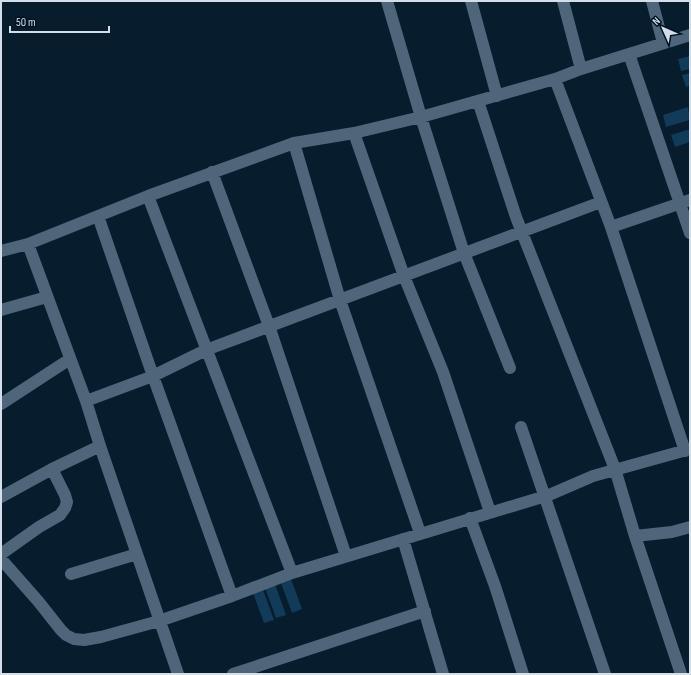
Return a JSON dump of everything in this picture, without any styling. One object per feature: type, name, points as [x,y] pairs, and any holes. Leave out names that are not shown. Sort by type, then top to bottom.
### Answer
[{"type":"street","points":[[388,1],[420,117],[464,253],[510,368]]},
{"type":"street","points":[[471,1],[497,96]]},
{"type":"street","points":[[563,1],[581,69]]},
{"type":"street","points":[[652,1],[663,43]]},
{"type":"street","points":[[1,251],[28,244],[148,196],[294,143],[354,133],[497,96],[555,79],[581,69],[690,35]]},
{"type":"street","points":[[629,54],[685,202],[690,233]]},
{"type":"street","points":[[1,560],[66,635],[74,639],[84,640],[101,637],[160,621],[292,573],[544,496],[593,476],[615,469],[688,450],[643,326],[611,226],[555,79]]},
{"type":"street","points":[[478,101],[516,218],[615,469],[635,536],[681,674]]},
{"type":"street","points":[[354,133],[404,276],[442,372],[490,512]]},
{"type":"street","points":[[294,143],[340,300],[420,533]]},
{"type":"street","points":[[212,172],[270,326],[346,556]]},
{"type":"street","points":[[148,196],[292,573]]},
{"type":"street","points":[[86,401],[153,376],[206,350],[602,202]]},
{"type":"street","points":[[611,226],[685,202]]},
{"type":"street","points":[[98,216],[153,376],[232,596]]},
{"type":"street","points":[[28,244],[86,401],[178,674]]},
{"type":"street","points":[[1,310],[47,298]]},
{"type":"street","points":[[1,404],[70,359]]},
{"type":"street","points":[[521,427],[605,674]]},
{"type":"street","points":[[3,492],[100,446]]},
{"type":"street","points":[[1,554],[39,527],[60,515],[65,508],[67,502],[65,495],[52,469]]},
{"type":"street","points":[[470,518],[495,586],[523,674]]},
{"type":"street","points":[[635,536],[672,532],[690,527]]},
{"type":"street","points":[[404,538],[443,674]]},
{"type":"street","points":[[71,574],[137,554]]},
{"type":"street","points":[[233,674],[425,611]]},
{"type":"building","points":[[690,56],[690,69],[681,71],[678,59]]},
{"type":"building","points":[[690,73],[690,86],[686,87],[682,75]]},
{"type":"building","points":[[688,107],[690,120],[666,127],[663,115]]},
{"type":"building","points":[[690,129],[690,142],[675,147],[671,135]]},
{"type":"building","points":[[291,579],[302,609],[292,613],[281,583]]},
{"type":"building","points":[[275,584],[286,615],[276,618],[265,588]]},
{"type":"building","points":[[263,590],[274,620],[264,623],[253,593]]}]
